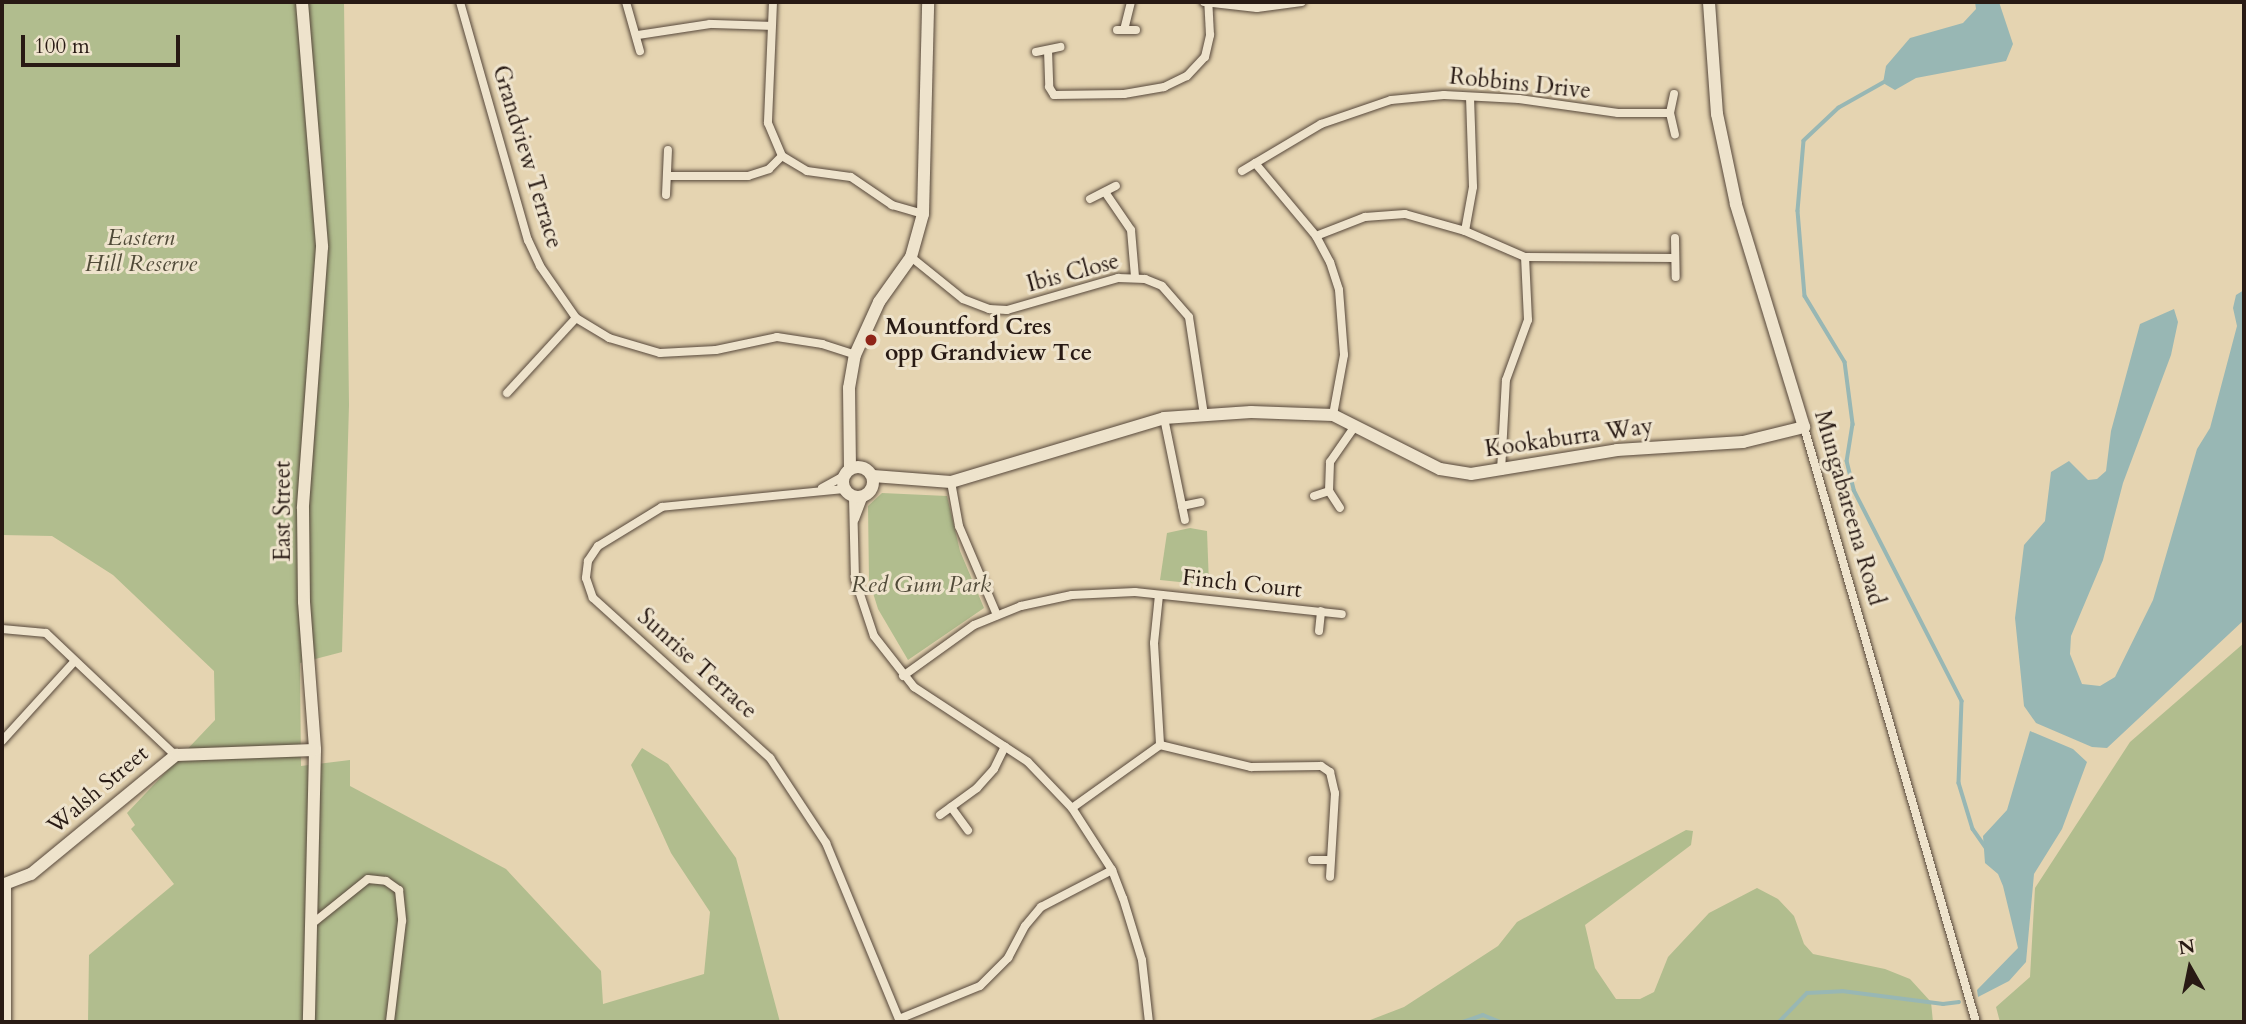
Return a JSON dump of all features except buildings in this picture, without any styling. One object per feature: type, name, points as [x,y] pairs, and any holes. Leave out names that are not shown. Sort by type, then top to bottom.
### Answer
[{"type":"street","name":"East Street","points":[[302,2],[321,247],[303,508],[304,602],[315,750],[309,1022]]},
{"type":"street","name":"Grandview Terrace","points":[[460,2],[528,240],[540,267],[576,318],[609,338],[660,353],[696,353],[777,337],[822,344],[855,355]]},
{"type":"street","points":[[626,2],[638,35],[640,51]]},
{"type":"street","points":[[773,2],[768,123],[782,156],[807,171],[851,177],[891,205],[923,214]]},
{"type":"street","points":[[928,2],[923,214],[911,257],[878,302],[855,355],[849,388],[852,444],[858,482],[852,525],[855,579],[862,607],[882,650],[903,676],[927,698],[1005,746],[1049,782],[1072,808],[1112,870],[1142,960],[1149,1022]]},
{"type":"street","points":[[1130,2],[1121,30],[1136,30]]},
{"type":"street","points":[[1048,50],[1049,87],[1054,95],[1124,94],[1164,88],[1186,76],[1205,57],[1210,35],[1206,2],[1257,8],[1302,2]]},
{"type":"street","name":"Mungabareena Road","points":[[1709,2],[1717,114],[1736,204],[1804,427],[1976,1022]]},
{"type":"street","points":[[638,35],[710,24],[770,26]]},
{"type":"street","points":[[1036,52],[1060,47]]},
{"type":"street","points":[[1674,94],[1670,113],[1675,134]]},
{"type":"street","name":"Robbins Drive","points":[[1241,171],[1321,124],[1368,105],[1420,96],[1470,97],[1618,113],[1670,113]]},
{"type":"street","points":[[1465,231],[1473,187],[1470,97]]},
{"type":"street","points":[[666,195],[668,150]]},
{"type":"street","points":[[668,176],[748,176],[769,169],[782,156]]},
{"type":"street","points":[[1255,163],[1316,236],[1330,262],[1342,315],[1344,355],[1334,415]]},
{"type":"street","points":[[1090,199],[1116,186]]},
{"type":"street","points":[[1105,192],[1131,230],[1135,277]]},
{"type":"street","points":[[1316,236],[1365,217],[1405,214],[1465,231],[1525,257],[1675,258]]},
{"type":"street","points":[[1675,238],[1676,277]]},
{"type":"street","name":"Ibis Close","points":[[911,257],[963,299],[989,309],[1007,310],[1118,278],[1135,277],[1162,286],[1184,307],[1205,415]]},
{"type":"street","points":[[1501,471],[1506,380],[1528,320],[1525,257]]},
{"type":"street","points":[[507,393],[576,318]]},
{"type":"street","name":"Kookaburra Way","points":[[858,482],[951,482],[1164,418],[1205,415],[1296,411],[1334,415],[1440,469],[1501,471],[1617,450],[1743,442],[1804,427]]},
{"type":"street","points":[[1164,418],[1185,520]]},
{"type":"street","points":[[1340,508],[1329,491],[1330,462],[1355,426]]},
{"type":"street","name":"Sunrise Terrace","points":[[858,482],[819,490],[662,507],[598,547],[588,561],[587,587],[593,597],[770,758],[826,844],[900,1021]]},
{"type":"street","points":[[951,482],[959,526],[997,615]]},
{"type":"street","points":[[1314,496],[1329,491]]},
{"type":"street","points":[[1182,506],[1201,502]]},
{"type":"street","name":"Finch Court","points":[[903,676],[952,638],[997,615],[1072,595],[1159,595],[1342,614]]},
{"type":"street","points":[[1159,595],[1154,643],[1160,746]]},
{"type":"street","name":"Finch Court","points":[[1319,631],[1321,611]]},
{"type":"street","points":[[2,629],[41,630],[175,755]]},
{"type":"street","points":[[2,741],[74,662]]},
{"type":"street","points":[[940,815],[986,779],[1005,746]]},
{"type":"street","points":[[1072,808],[1160,746],[1251,767],[1321,766],[1330,772],[1335,793],[1330,877]]},
{"type":"street","name":"Walsh Street","points":[[4,885],[31,874],[175,755],[315,750]]},
{"type":"street","points":[[951,807],[968,830]]},
{"type":"street","points":[[1312,860],[1330,860]]},
{"type":"street","points":[[900,1021],[980,986],[1008,958],[1041,907],[1112,870]]},
{"type":"street","points":[[313,923],[368,879],[386,881],[399,890],[402,921],[390,1022]]},
{"type":"street","points":[[4,885],[7,1022]]},
{"type":"green space","name":"Eastern Hill Reserve","points":[[2,2],[344,2],[349,405],[342,652],[300,663],[301,766],[350,760],[350,786],[506,869],[601,971],[603,1004],[704,974],[710,912],[671,853],[631,765],[642,748],[668,764],[736,858],[780,1022],[88,1022],[89,955],[174,884],[131,829],[135,825],[127,813],[215,720],[214,671],[113,575],[52,536],[2,535]]},
{"type":"green space","name":"Red Gum Park","points":[[882,493],[947,496],[960,551],[984,608],[908,660],[878,609],[869,580],[868,506]]},
{"type":"green space","points":[[1190,528],[1207,531],[1209,585],[1160,580],[1167,533]]},
{"type":"green space","points":[[2244,643],[2244,1022],[2000,1022],[1996,1007],[2030,977],[2035,888],[2130,742]]},
{"type":"green space","points":[[1686,830],[1693,831],[1691,845],[1585,925],[1595,968],[1616,999],[1640,999],[1654,992],[1668,957],[1709,913],[1757,888],[1778,899],[1794,916],[1804,944],[1813,954],[1885,969],[1910,979],[1931,1002],[1933,1022],[1365,1022],[1404,1007],[1498,946],[1517,922]]},
{"type":"water","points":[[1975,2],[1999,2],[2013,44],[2006,61],[1916,78],[1895,90],[1883,83],[1886,66],[1910,38],[1963,23],[1976,9]]},
{"type":"water","points":[[2244,290],[2244,620],[2107,748],[2092,747],[2036,723],[2024,706],[2015,618],[2024,545],[2045,521],[2051,472],[2069,461],[2088,480],[2097,479],[2106,471],[2111,431],[2140,324],[2174,309],[2178,322],[2171,355],[2123,483],[2103,560],[2071,636],[2070,654],[2082,684],[2100,686],[2115,677],[2153,600],[2197,449],[2210,428],[2237,326],[2233,308],[2236,295]]},
{"type":"water","points":[[2030,731],[2073,749],[2087,762],[2062,829],[2034,874],[2026,962],[2009,981],[1978,997],[1977,990],[2018,948],[2003,886],[1998,874],[1985,863],[1983,836],[2007,810]]},
{"type":"waterway","points":[[1887,81],[1839,108],[1804,141],[1798,211],[1805,296],[1845,362],[1853,424],[1847,461],[1854,490],[1962,701],[1959,783],[1973,829],[1985,846]]},
{"type":"waterway","points":[[1779,1022],[1807,993],[1842,991],[1943,1004],[1959,1002]]},
{"type":"waterway","points":[[1463,1022],[1483,1015],[1500,1022]]},
{"type":"place","name":"Mountford Cres opp Grandview Tce","points":[[871,340]]}]
